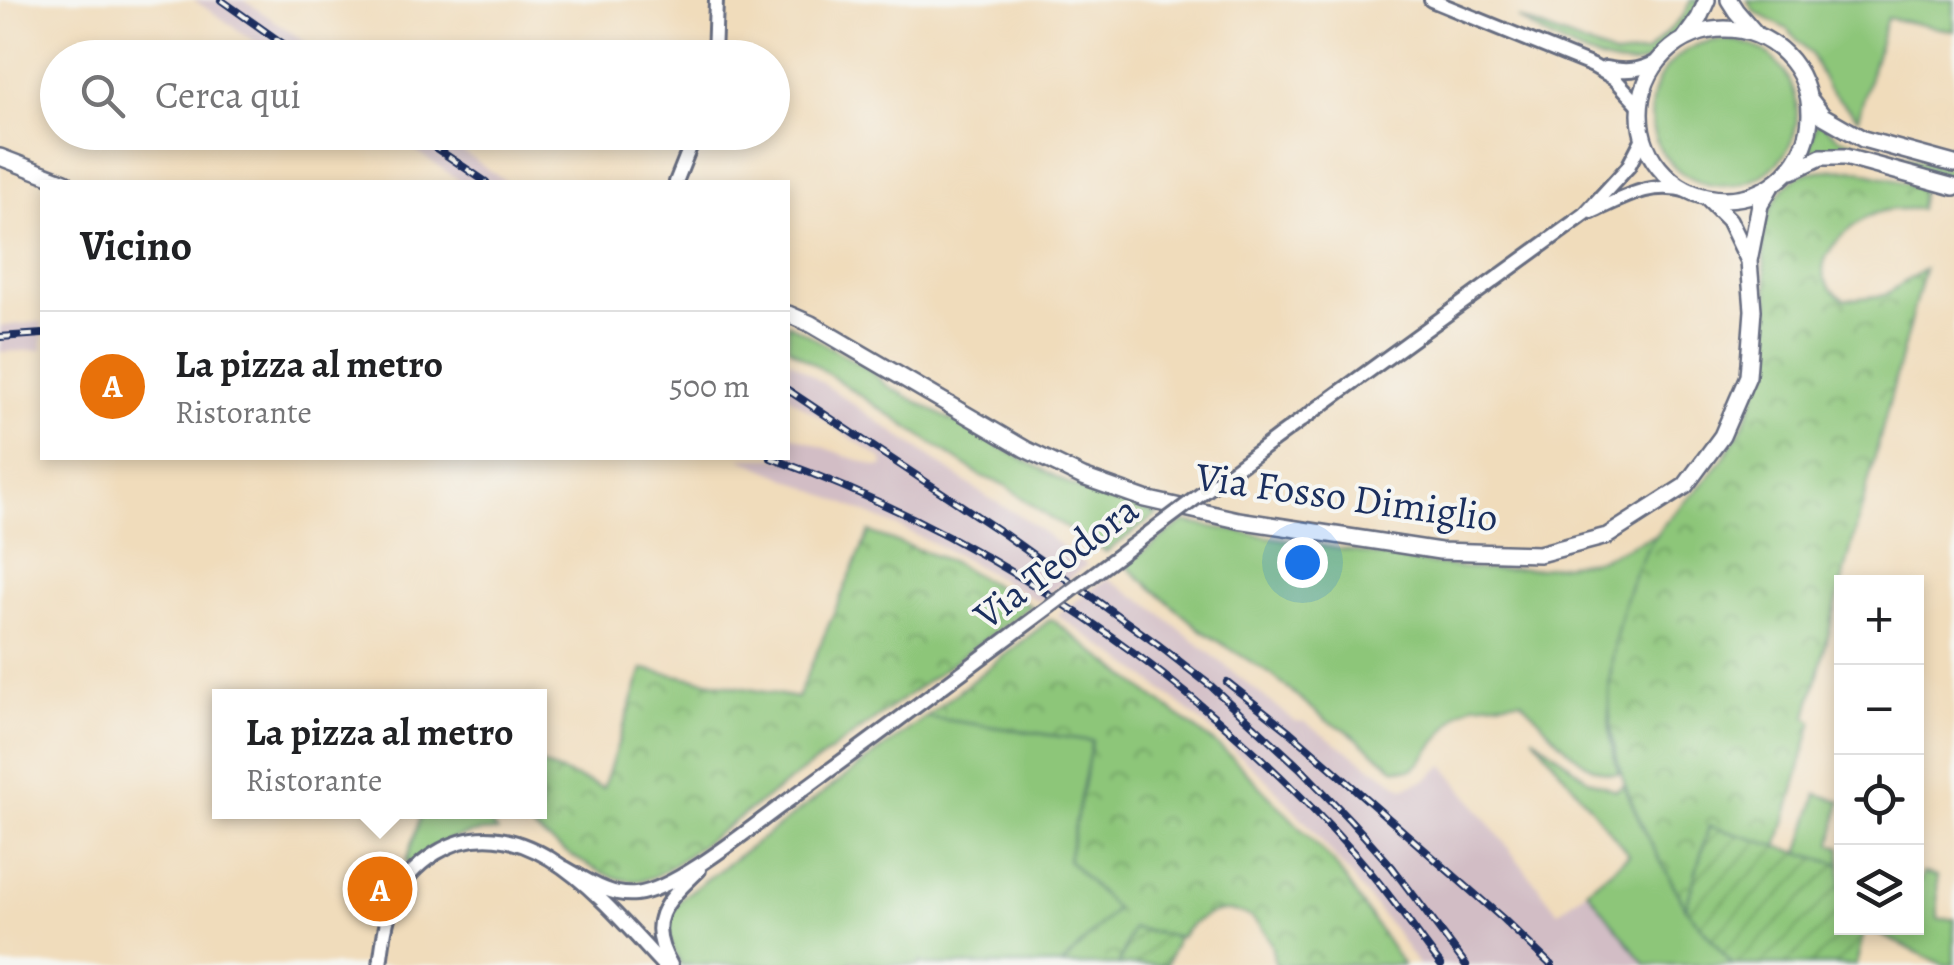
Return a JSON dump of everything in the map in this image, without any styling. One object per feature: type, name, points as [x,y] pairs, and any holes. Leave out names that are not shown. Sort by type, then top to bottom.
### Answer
[{"type":"main road","points":[[1684,39],[1707,0]]},
{"type":"main road","points":[[1729,0],[1758,36]]},
{"type":"main road","points":[[1778,181],[1801,153],[1810,126],[1809,98],[1801,74],[1786,54],[1766,39],[1743,31],[1723,28],[1684,39],[1658,62],[1644,86],[1640,106],[1643,138],[1650,154],[1660,169],[1689,191],[1728,199],[1751,195],[1778,181],[1821,157],[1846,157],[1954,187]]},
{"type":"main road","points":[[1809,98],[1823,116],[1863,140],[1954,164]]},
{"type":"main road","points":[[0,157],[60,180]]},
{"type":"main road","name":"Via Fosso Dimiglio","points":[[790,315],[812,324],[1025,450],[1083,478],[1145,499],[1238,520],[1440,551],[1540,554],[1607,536],[1684,486],[1722,436],[1748,376],[1753,310],[1749,261],[1760,206],[1778,181]]},
{"type":"main road","name":"Via Fosso Dimiglio","points":[[1706,197],[1729,220],[1749,261]]},
{"type":"street","points":[[715,40],[716,0]]},
{"type":"street","points":[[1431,0],[1593,66],[1614,78],[1640,106]]},
{"type":"street","points":[[1593,66],[1628,72],[1658,62]]},
{"type":"street","name":"Via Teodora","points":[[565,868],[603,888],[639,894],[712,857],[1585,214],[1628,167],[1643,138]]},
{"type":"street","points":[[680,180],[690,150]]},
{"type":"street","name":"Via Teodora","points":[[1585,214],[1643,189],[1668,186],[1689,191]]},
{"type":"street","points":[[380,965],[390,906],[422,862],[444,848],[470,839],[500,838],[523,844],[565,868],[664,965]]},
{"type":"street","name":"Via Teodora","points":[[671,965],[659,941],[662,914],[668,901],[712,857]]},
{"type":"shaded area","points":[[194,0],[244,0],[302,40],[253,40]]},
{"type":"shaded area","points":[[414,150],[460,150],[504,180],[459,180]]},
{"type":"shaded area","points":[[40,322],[40,350],[0,352],[0,326]]},
{"type":"shaded area","points":[[790,360],[1087,565],[1038,601],[901,528],[744,460],[790,460],[790,435],[877,467],[884,466],[882,459],[790,397]]},
{"type":"shaded area","points":[[1107,578],[1155,609],[1294,721],[1305,722],[1403,788],[1427,779],[1444,765],[1558,912],[1587,890],[1646,965],[1418,965],[1317,835],[1267,780],[1137,670],[1057,615]]},
{"type":"green space","points":[[1691,0],[1700,0],[1685,24],[1651,58],[1636,65],[1582,53],[1517,18],[1616,57],[1646,53],[1683,16]]},
{"type":"green space","points":[[1747,0],[1954,0],[1954,31],[1887,18],[1858,118],[1828,89],[1811,54],[1788,30],[1754,11]]},
{"type":"green space","points":[[1724,40],[1752,45],[1776,61],[1792,85],[1797,113],[1792,141],[1776,165],[1752,181],[1724,186],[1696,181],[1672,165],[1656,141],[1651,113],[1656,85],[1672,61],[1696,45]]},
{"type":"green space","points":[[1818,120],[1839,138],[1954,170],[1954,179],[1863,153],[1808,150]]},
{"type":"green space","points":[[1852,169],[1922,187],[1919,209],[1879,212],[1838,240],[1825,262],[1823,273],[1829,286],[1845,300],[1885,295],[1924,269],[1844,575],[1834,575],[1834,614],[1807,717],[1813,721],[1778,848],[1709,826],[1686,908],[1631,800],[1613,743],[1610,681],[1615,644],[1629,588],[1654,537],[1723,458],[1756,394],[1769,337],[1765,224],[1784,189],[1794,179],[1817,171]]},
{"type":"green space","points":[[790,324],[868,369],[886,385],[1071,485],[1158,514],[1106,552],[1005,485],[981,476],[790,348]]},
{"type":"green space","points":[[1184,522],[1482,570],[1598,560],[1657,534],[1631,589],[1614,650],[1609,713],[1619,773],[1605,773],[1578,759],[1521,700],[1474,704],[1459,713],[1419,764],[1410,770],[1394,768],[1345,729],[1327,721],[1272,675],[1202,631],[1125,565]]},
{"type":"green space","points":[[869,532],[950,561],[1031,606],[674,865],[652,877],[637,881],[606,874],[571,855],[521,819],[547,819],[547,767],[603,788],[643,669],[797,698]]},
{"type":"green space","points":[[1051,619],[1230,755],[1334,863],[1403,965],[1275,965],[1270,941],[1262,928],[1242,913],[1231,911],[1198,920],[1181,937],[1132,928],[1119,965],[1062,965],[1116,909],[1068,860],[1092,741],[926,717]]},
{"type":"green space","points":[[926,717],[1092,741],[1068,860],[1116,909],[1062,965],[883,965],[851,961],[850,965],[681,965],[668,930],[671,915],[683,897]]},
{"type":"green space","points":[[1533,736],[1589,780],[1616,790],[1624,785],[1686,908],[1733,965],[1646,965],[1587,890],[1629,855]]},
{"type":"green space","points":[[1817,794],[1834,799],[1834,863],[1799,854]]},
{"type":"green space","points":[[420,819],[486,819],[497,831],[451,839],[410,865],[406,861]]},
{"type":"green space","points":[[1709,826],[1834,863],[1834,935],[1863,935],[1856,965],[1733,965],[1686,908]]},
{"type":"green space","points":[[1924,873],[1937,876],[1938,919],[1954,919],[1954,965],[1944,965],[1881,935],[1924,935]]},
{"type":"green space","points":[[1132,928],[1177,937],[1167,965],[1119,965]]},
{"type":"railway","points":[[221,0],[278,40]]},
{"type":"railway","points":[[439,150],[483,180]]},
{"type":"railway","points":[[0,337],[40,334]]},
{"type":"railway","points":[[790,391],[1004,534],[1211,686],[1350,820],[1392,867],[1466,965]]},
{"type":"railway","points":[[776,460],[933,528],[1086,618],[1157,670],[1291,787],[1364,864],[1441,965]]},
{"type":"railway","points":[[1227,682],[1290,732],[1551,965]]},
{"type":"place","name":"La pizza al metro","points":[[380,889]]}]
